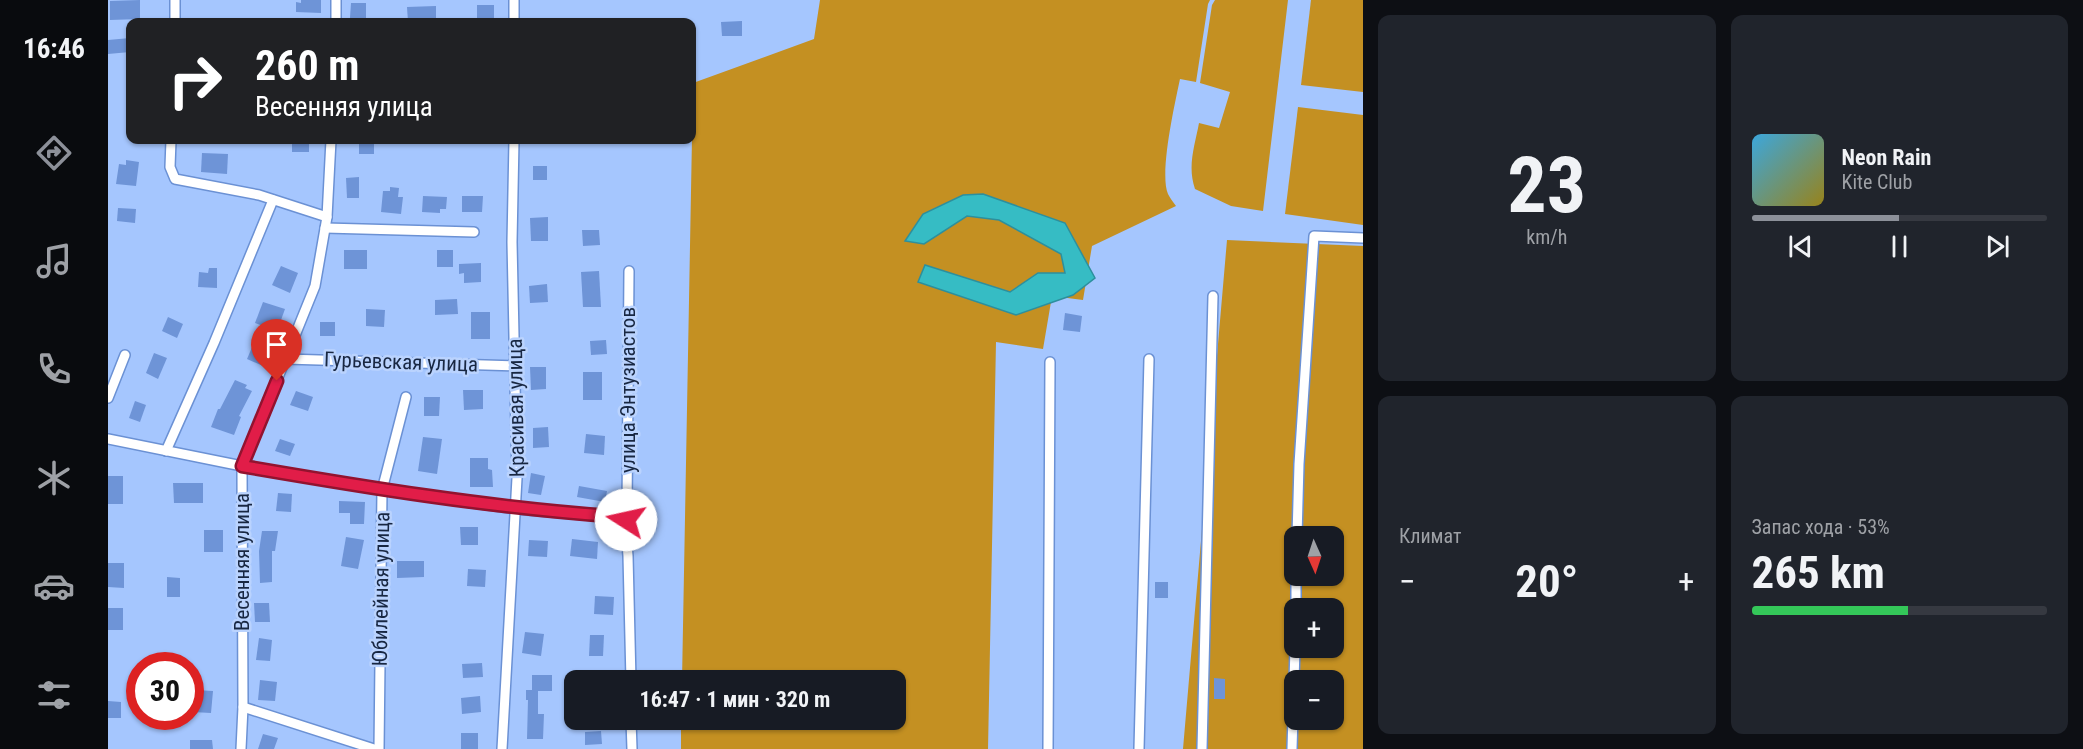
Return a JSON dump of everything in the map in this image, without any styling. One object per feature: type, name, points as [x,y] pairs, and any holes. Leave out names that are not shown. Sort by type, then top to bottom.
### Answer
[{"type":"street","points":[[175,0],[175,18]]},
{"type":"street","points":[[336,0],[336,18]]},
{"type":"street","points":[[514,0],[514,18]]},
{"type":"street","points":[[171,144],[170,167],[176,178],[259,195],[327,218]]},
{"type":"street","name":"Весенняя улица","points":[[241,749],[243,707],[242,466],[315,286],[327,218],[331,144]]},
{"type":"street","name":"Красивая улица","points":[[502,749],[517,478],[512,242],[514,144]]},
{"type":"street","points":[[166,451],[214,343],[273,200]]},
{"type":"street","points":[[325,228],[474,232]]},
{"type":"street","points":[[1298,526],[1300,452],[1314,236],[1363,238]]},
{"type":"street","name":"улица Энтузиастов","points":[[626,520],[629,271]]},
{"type":"street","points":[[1202,749],[1213,296]]},
{"type":"street","points":[[108,398],[125,355]]},
{"type":"street","name":"Гурьевская улица","points":[[286,359],[516,366]]},
{"type":"street","points":[[1139,749],[1149,359]]},
{"type":"street","points":[[1048,749],[1050,362]]},
{"type":"street","name":"Юбилейная улица","points":[[379,749],[382,490],[406,397]]},
{"type":"street","points":[[108,439],[242,466],[382,490],[515,509],[610,516],[626,520],[631,670]]},
{"type":"street","points":[[1292,749],[1295,658]]},
{"type":"street","points":[[243,707],[374,749]]},
{"type":"street","points":[[631,730],[632,749]]},
{"type":"shaded area","points":[[820,0],[1210,0],[1196,82],[1180,79],[1169,138],[1165,171],[1166,184],[1168,194],[1176,206],[1092,246],[1083,300],[1052,296],[1043,349],[996,342],[988,749],[681,749],[681,730],[906,730],[906,670],[682,670],[692,144],[696,144],[696,82],[814,39]]},
{"type":"shaded area","points":[[1215,0],[1288,0],[1263,211],[1231,206],[1195,189],[1192,156],[1199,123],[1219,128],[1230,92],[1200,83],[1212,5]]},
{"type":"shaded area","points":[[1311,0],[1363,0],[1363,92],[1301,85]]},
{"type":"shaded area","points":[[1298,107],[1363,115],[1363,225],[1285,214]]},
{"type":"shaded area","points":[[983,194],[1065,223],[1095,278],[1073,295],[1016,315],[918,282],[925,265],[1010,292],[1038,273],[1065,273],[1061,254],[999,220],[967,216],[924,244],[905,241],[923,214],[963,195]]},
{"type":"shaded area","points":[[1227,240],[1363,246],[1363,749],[1183,749]]},
{"type":"building","points":[[140,0],[140,18],[110,20],[110,1]]},
{"type":"building","points":[[301,0],[321,0],[321,13],[296,12],[296,2],[301,3]]},
{"type":"building","points":[[351,3],[366,3],[366,18],[350,18]]},
{"type":"building","points":[[477,5],[494,5],[494,18],[477,18]]},
{"type":"building","points":[[436,6],[436,18],[408,18],[407,7]]},
{"type":"building","points":[[742,21],[742,36],[722,36],[721,22]]},
{"type":"building","points":[[126,38],[126,52],[108,54],[108,40]]},
{"type":"building","points":[[292,144],[309,144],[309,152],[292,152]]},
{"type":"building","points":[[359,144],[374,144],[374,154],[359,154]]},
{"type":"building","points":[[202,153],[228,154],[227,174],[201,172]]},
{"type":"building","points":[[126,160],[139,162],[136,186],[116,184],[119,164],[126,165]]},
{"type":"building","points":[[533,166],[547,166],[547,180],[533,180]]},
{"type":"building","points":[[359,177],[359,198],[347,198],[346,178]]},
{"type":"building","points":[[390,187],[399,188],[398,197],[403,197],[401,214],[381,212],[383,191],[390,191]]},
{"type":"building","points":[[423,196],[447,197],[446,209],[440,209],[440,213],[422,212]]},
{"type":"building","points":[[462,196],[483,196],[482,212],[462,212]]},
{"type":"building","points":[[118,208],[136,209],[135,223],[117,221]]},
{"type":"building","points":[[548,217],[548,241],[531,241],[530,218]]},
{"type":"building","points":[[582,230],[599,230],[600,245],[583,246]]},
{"type":"building","points":[[344,250],[367,250],[367,269],[344,269]]},
{"type":"building","points":[[437,250],[453,250],[453,267],[437,267]]},
{"type":"building","points":[[481,263],[481,282],[464,283],[464,273],[459,274],[459,264]]},
{"type":"building","points":[[281,266],[298,273],[290,293],[272,285]]},
{"type":"building","points":[[209,268],[217,268],[217,288],[198,287],[199,272],[208,273]]},
{"type":"building","points":[[599,271],[601,307],[583,307],[581,272]]},
{"type":"building","points":[[547,284],[548,302],[530,303],[529,286]]},
{"type":"building","points":[[457,299],[458,314],[435,315],[435,300]]},
{"type":"building","points":[[263,302],[285,309],[277,331],[255,323]]},
{"type":"building","points":[[366,309],[385,310],[384,327],[366,326]]},
{"type":"building","points":[[471,312],[490,312],[490,339],[471,339]]},
{"type":"building","points":[[1065,313],[1082,316],[1080,332],[1063,330]]},
{"type":"building","points":[[168,317],[183,324],[177,338],[162,331]]},
{"type":"building","points":[[320,322],[335,322],[335,336],[320,336]]},
{"type":"building","points":[[606,340],[607,354],[591,355],[590,341]]},
{"type":"building","points":[[253,345],[269,351],[263,366],[247,359]]},
{"type":"building","points":[[154,353],[167,358],[158,379],[146,373]]},
{"type":"building","points":[[530,367],[546,367],[546,389],[531,390]]},
{"type":"building","points":[[583,372],[602,372],[602,400],[583,400]]},
{"type":"building","points":[[235,380],[247,385],[245,388],[252,391],[239,416],[241,417],[234,435],[211,427],[218,409]]},
{"type":"building","points":[[463,390],[483,390],[483,409],[464,410]]},
{"type":"building","points":[[296,391],[313,397],[308,411],[290,405]]},
{"type":"building","points":[[424,397],[440,397],[439,416],[424,416]]},
{"type":"building","points":[[135,401],[146,405],[140,422],[129,418]]},
{"type":"building","points":[[548,427],[549,447],[533,448],[533,428]]},
{"type":"building","points":[[586,434],[605,436],[604,455],[584,453]]},
{"type":"building","points":[[423,437],[442,439],[437,474],[418,471]]},
{"type":"building","points":[[280,439],[295,444],[290,456],[275,451]]},
{"type":"building","points":[[470,458],[488,458],[488,469],[492,470],[493,487],[470,487]]},
{"type":"building","points":[[531,473],[545,476],[541,495],[528,493]]},
{"type":"building","points":[[108,476],[123,476],[123,504],[108,504]]},
{"type":"building","points":[[173,483],[203,483],[203,503],[174,503]]},
{"type":"building","points":[[579,486],[607,491],[605,502],[577,497]]},
{"type":"building","points":[[278,493],[292,494],[291,512],[276,511]]},
{"type":"building","points":[[339,501],[365,502],[364,524],[350,524],[350,513],[339,513]]},
{"type":"building","points":[[460,527],[478,527],[478,545],[461,545]]},
{"type":"building","points":[[204,530],[223,530],[223,552],[204,552]]},
{"type":"building","points":[[262,531],[278,531],[275,551],[272,551],[272,582],[260,583],[259,551]]},
{"type":"building","points":[[346,537],[364,540],[358,569],[341,566]]},
{"type":"building","points":[[572,539],[598,542],[597,559],[570,556]]},
{"type":"building","points":[[529,540],[548,541],[547,557],[528,556]]},
{"type":"building","points":[[397,561],[424,561],[424,577],[397,578]]},
{"type":"building","points":[[108,563],[124,563],[124,588],[108,587]]},
{"type":"building","points":[[468,569],[486,570],[485,587],[467,586]]},
{"type":"building","points":[[167,577],[180,578],[180,597],[167,597]]},
{"type":"building","points":[[1155,582],[1168,582],[1168,598],[1155,598]]},
{"type":"building","points":[[595,596],[614,597],[613,615],[594,614]]},
{"type":"building","points":[[254,603],[269,603],[270,622],[255,622]]},
{"type":"building","points":[[108,608],[123,608],[123,630],[108,630]]},
{"type":"building","points":[[525,632],[544,634],[541,656],[522,653]]},
{"type":"building","points":[[590,635],[604,635],[603,656],[589,656]]},
{"type":"building","points":[[259,638],[272,640],[270,661],[256,660]]},
{"type":"building","points":[[482,663],[483,677],[463,678],[462,664]]},
{"type":"building","points":[[532,675],[552,675],[552,691],[538,691],[538,714],[544,714],[543,739],[527,739],[526,690],[532,690]]},
{"type":"building","points":[[1214,678],[1225,679],[1225,699],[1214,699]]},
{"type":"building","points":[[260,680],[277,682],[275,701],[258,700]]},
{"type":"building","points":[[204,690],[213,691],[211,713],[204,713]]},
{"type":"building","points":[[480,696],[481,712],[462,714],[461,698]]},
{"type":"building","points":[[108,701],[121,702],[121,718],[108,718]]},
{"type":"building","points":[[601,731],[602,744],[585,745],[585,732]]},
{"type":"building","points":[[461,733],[478,733],[478,749],[461,749]]},
{"type":"building","points":[[263,734],[278,738],[274,749],[258,749]]},
{"type":"building","points":[[190,740],[212,740],[213,749],[190,749]]},
{"type":"route","points":[[277,381],[242,466],[493,506],[610,516],[626,520]]}]
